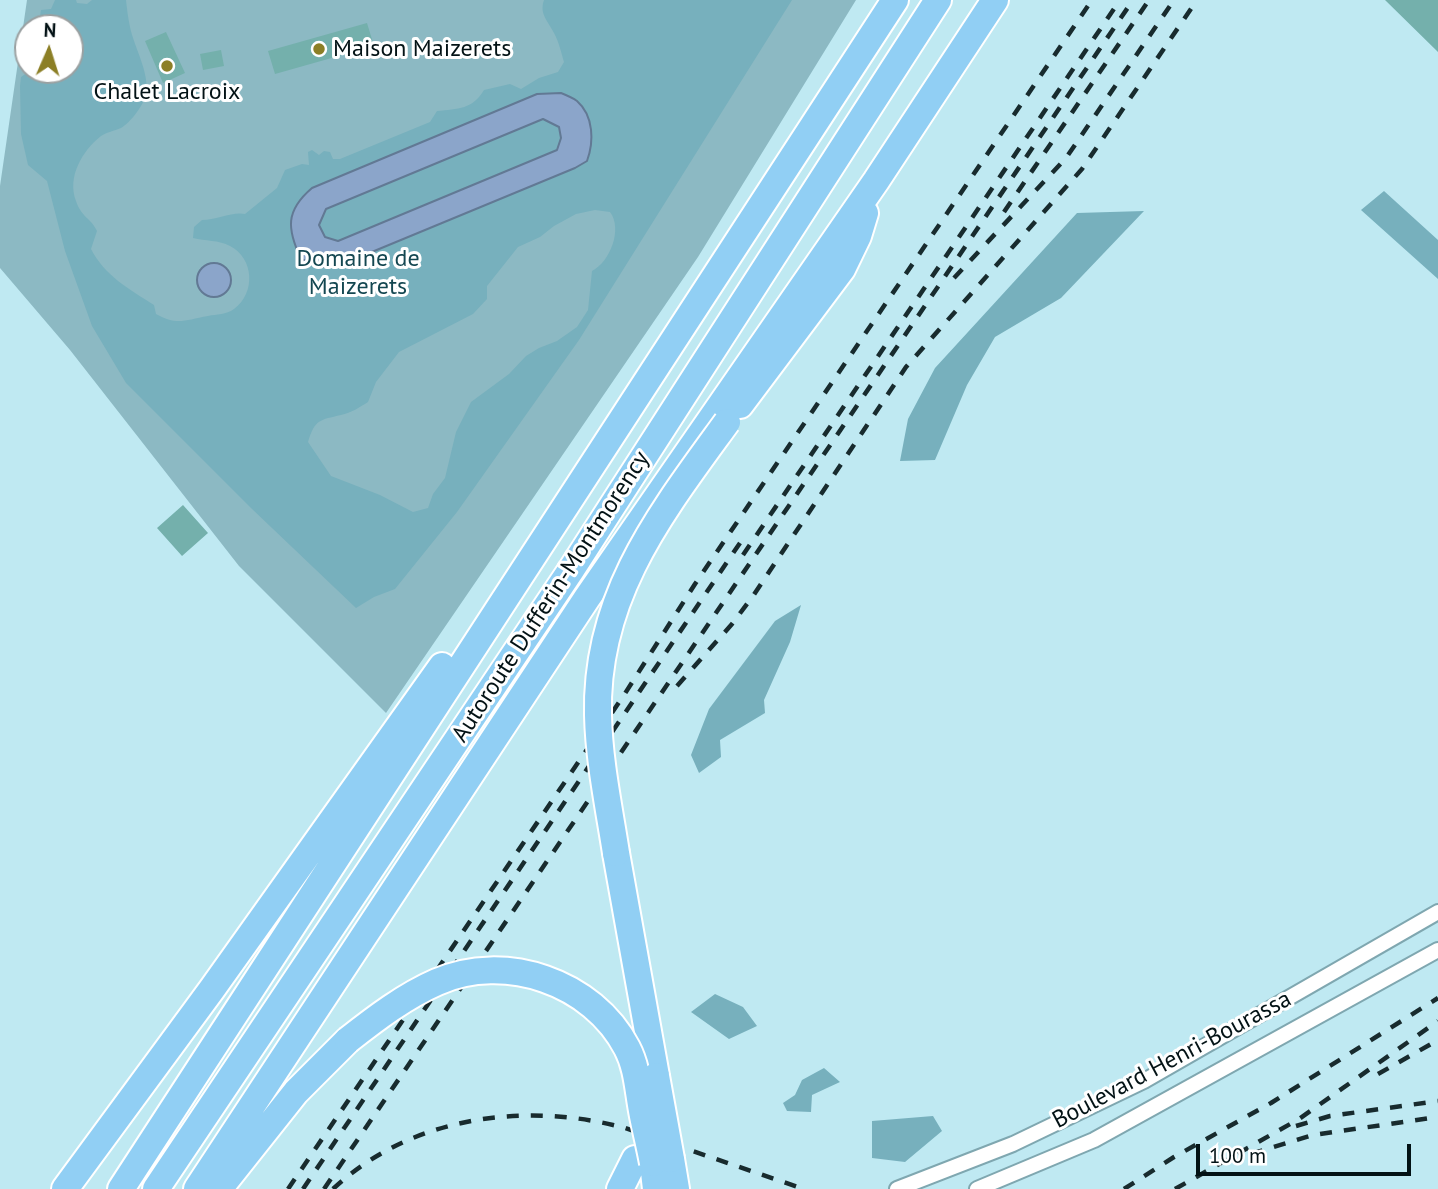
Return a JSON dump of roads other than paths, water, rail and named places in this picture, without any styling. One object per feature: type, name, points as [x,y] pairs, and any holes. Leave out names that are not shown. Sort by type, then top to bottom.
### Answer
[{"type":"highway","name":"Autoroute Dufferin-Montmorency","points":[[121,1189],[893,0]]},
{"type":"highway","name":"Autoroute Dufferin-Montmorency","points":[[156,1189],[571,570],[937,0]]},
{"type":"highway","points":[[197,1189],[579,609],[876,181],[996,0]]},
{"type":"highway","points":[[656,1189],[598,715],[604,642],[622,587],[648,536],[727,422],[842,269],[858,236],[876,181]]},
{"type":"highway","points":[[65,1189],[212,989],[438,672],[525,569]]},
{"type":"highway","points":[[219,1189],[296,1092],[348,1040],[408,997],[440,981],[467,973],[489,971],[535,974],[555,982],[581,997],[600,1012],[616,1030],[628,1049],[638,1076],[642,1114],[641,1137],[653,1160],[676,1189]]},
{"type":"highway","points":[[84,1189],[212,989]]},
{"type":"highway","points":[[620,1189],[653,1160]]},
{"type":"street","name":"Boulevard Henri-Bourassa","points":[[897,1189],[1013,1144],[1144,1081],[1438,912]]},
{"type":"street","name":"Boulevard Henri-Bourassa","points":[[977,1189],[1094,1140],[1438,950]]},
{"type":"railway","points":[[288,1189],[1092,0]]},
{"type":"railway","points":[[743,555],[1120,0]]},
{"type":"railway","points":[[324,1189],[1133,0]]},
{"type":"railway","points":[[1004,212],[1149,0]]},
{"type":"railway","points":[[954,278],[1066,158],[1174,0]]},
{"type":"railway","points":[[677,686],[753,596],[906,367],[1082,169],[1197,0]]},
{"type":"railway","points":[[303,1189],[744,537]]},
{"type":"railway","points":[[1124,1189],[1174,1157],[1271,1103],[1438,998]]},
{"type":"railway","points":[[1175,1189],[1299,1119],[1438,1021]]},
{"type":"railway","points":[[1378,1074],[1438,1040]]},
{"type":"railway","points":[[1296,1126],[1330,1116],[1438,1101]]},
{"type":"railway","points":[[333,1189],[364,1164],[398,1145],[434,1130],[471,1121],[510,1116],[549,1116],[625,1128],[804,1189]]},
{"type":"railway","points":[[1251,1154],[1313,1135],[1438,1117]]},
{"type":"place","name":"Maison Maizerets","points":[[319,49]]},
{"type":"place","name":"Chalet Lacroix","points":[[167,66]]},
{"type":"park label","name":"Domaine de Maizerets","points":[[358,273]]}]
